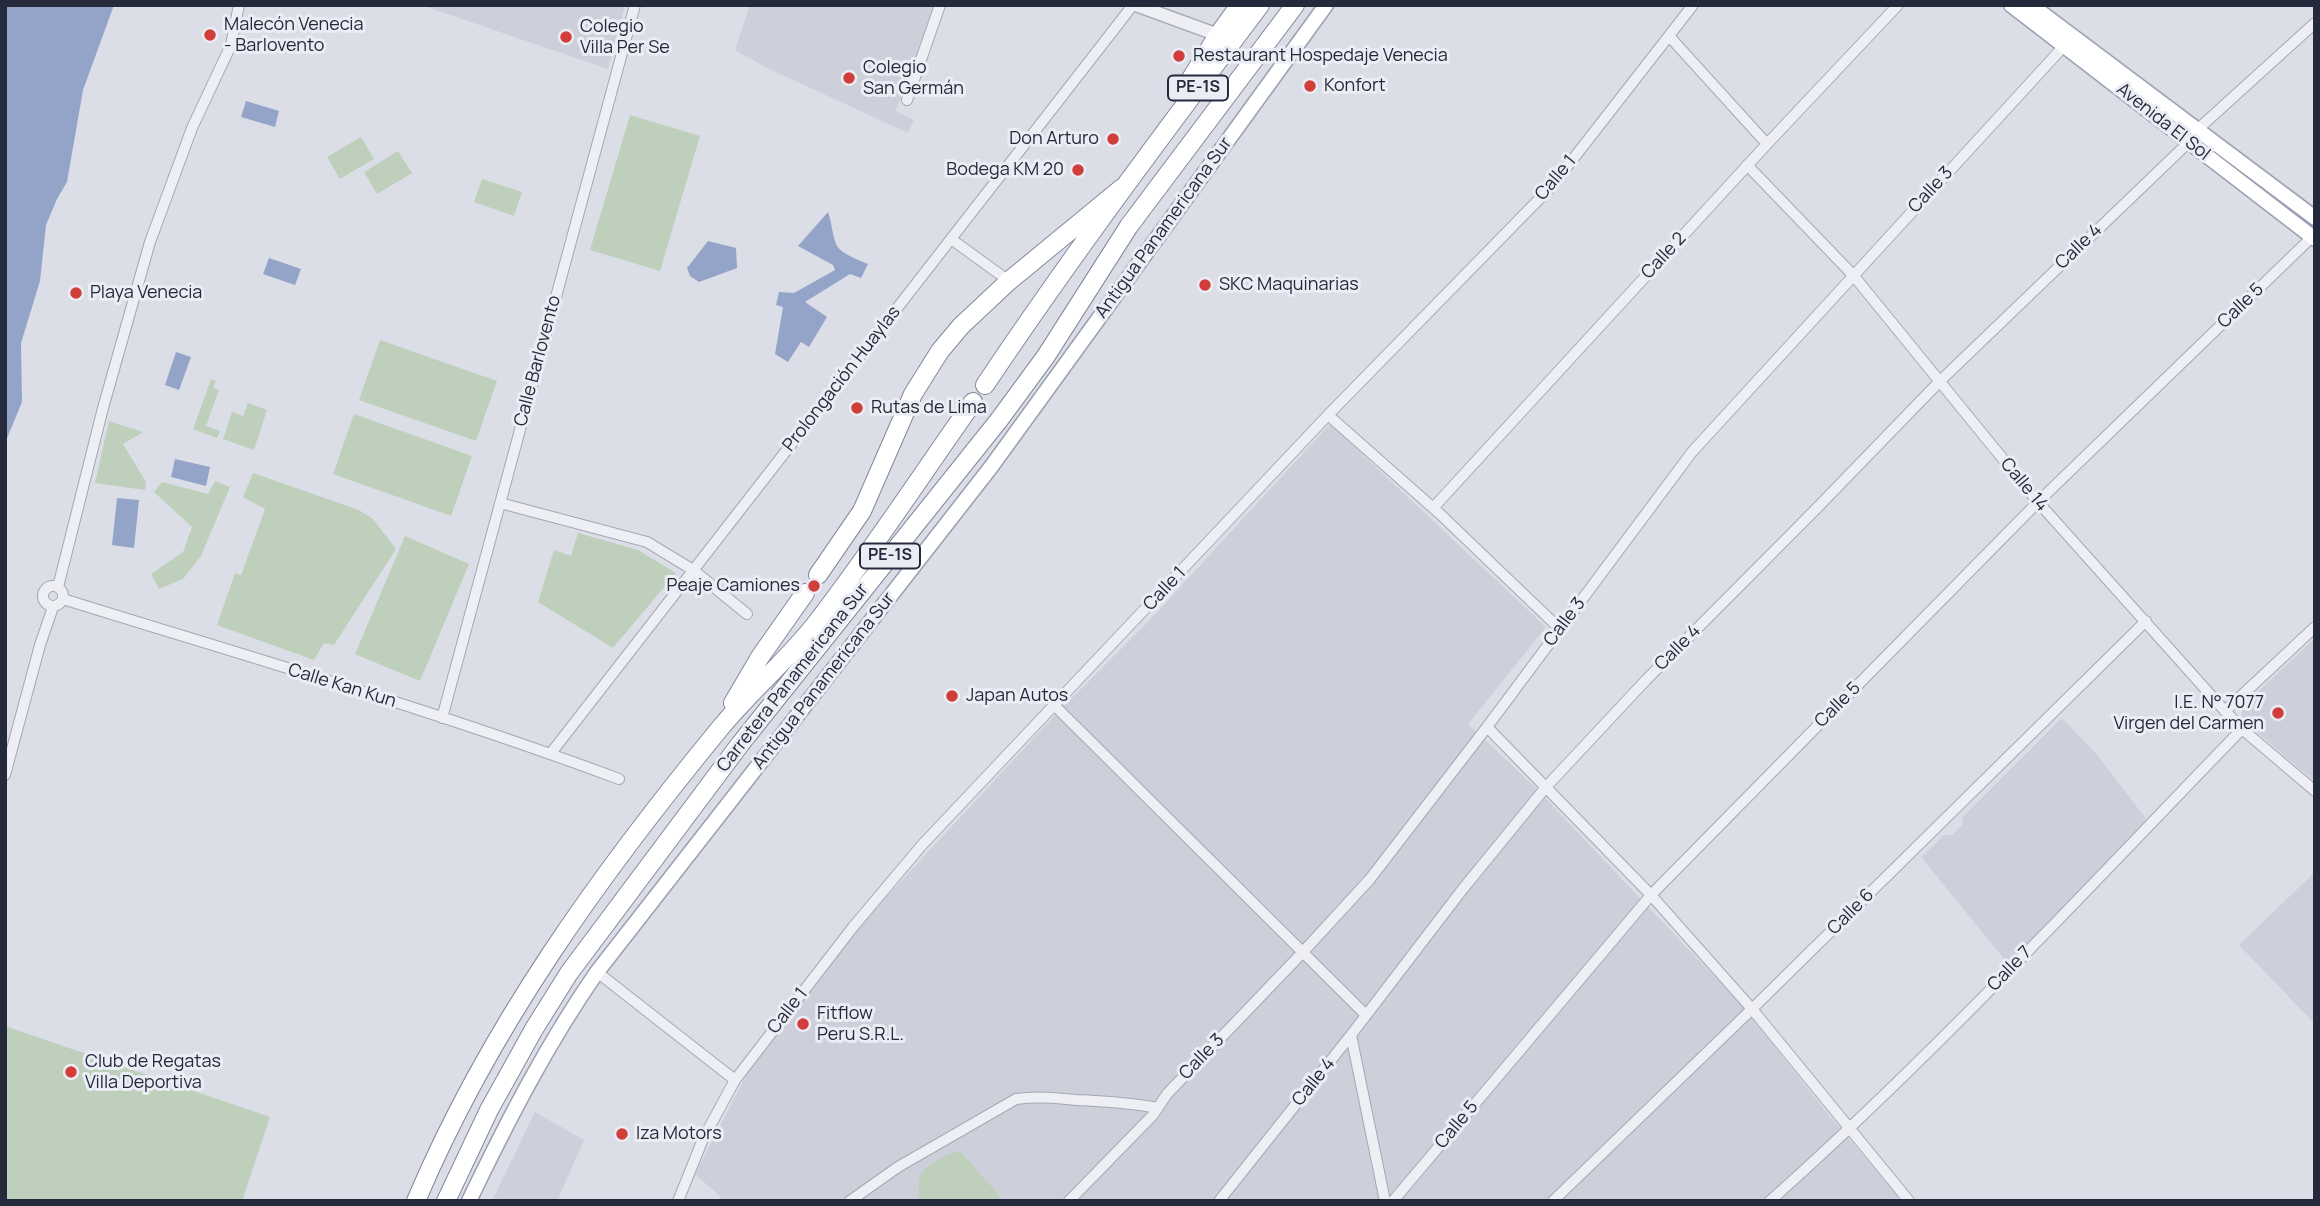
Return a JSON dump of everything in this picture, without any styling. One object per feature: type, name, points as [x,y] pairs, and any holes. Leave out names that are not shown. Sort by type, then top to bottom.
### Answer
[{"type":"highway","points":[[1135,170],[1217,35],[1240,5]]},
{"type":"highway","name":"PE-1S","points":[[985,384],[1135,170],[1260,5]]},
{"type":"highway","name":"Carretera Panamericana Sur","points":[[446,1201],[505,1081],[576,963],[741,743],[999,420],[1046,356],[1129,226],[1295,5]]},
{"type":"highway","name":"PE-1S","points":[[818,575],[862,511],[913,394],[940,351],[961,326],[1009,281],[1122,188]]},
{"type":"highway","name":"Carretera Panamericana Sur","points":[[416,1201],[459,1107],[513,1012],[590,896],[722,726],[812,628],[973,402]]},
{"type":"highway","name":"Carretera Panamericana Sur","points":[[722,726],[753,668],[805,593]]},
{"type":"main road","name":"Antigua Panamericana Sur","points":[[468,1201],[563,1021],[597,972],[991,467],[1326,5]]},
{"type":"main road","name":"Avenida El Sol","points":[[2011,5],[2064,46],[2315,218]]},
{"type":"main road","name":"Avenida El Sol","points":[[2031,5],[2193,136],[2313,238]]},
{"type":"street","points":[[58,587],[103,408],[150,242],[192,128],[230,45],[239,5]]},
{"type":"street","name":"Calle Barlovento","points":[[442,718],[635,5]]},
{"type":"street","points":[[907,100],[940,5]]},
{"type":"street","points":[[1134,5],[1217,35]]},
{"type":"street","name":"Prolongación Huaylas","points":[[551,753],[1134,5]]},
{"type":"street","name":"Calle 1","points":[[678,1201],[703,1139],[735,1080],[853,927],[915,854],[1328,415],[1552,186],[1693,5]]},
{"type":"street","name":"Calle 2","points":[[1433,508],[1747,165],[1898,5]]},
{"type":"street","name":"Calle 4","points":[[1219,1201],[1546,787],[1646,680],[1940,381],[2193,136],[2315,23]]},
{"type":"street","points":[[1669,36],[1767,144]]},
{"type":"street","name":"Calle 3","points":[[1069,1201],[1370,879],[1692,452],[2064,46]]},
{"type":"street","name":"Calle 14","points":[[1747,165],[1853,275],[2038,502],[2225,711],[2242,729],[2315,791]]},
{"type":"street","name":"Calle 5","points":[[1393,1201],[1651,895],[2038,502],[2313,238]]},
{"type":"street","points":[[951,239],[1009,281]]},
{"type":"street","points":[[1328,415],[1433,508],[1560,629]]},
{"type":"street","points":[[500,503],[639,539],[693,570],[747,614]]},
{"type":"street","points":[[51,586],[58,587],[63,599],[59,605],[52,607],[44,602],[43,592],[51,586]]},
{"type":"street","name":"Calle Kan Kun","points":[[63,599],[551,753],[619,779]]},
{"type":"street","points":[[5,775],[52,607]]},
{"type":"street","name":"Calle 6","points":[[1553,1201],[2146,621]]},
{"type":"street","points":[[2225,711],[2315,627]]},
{"type":"street","points":[[1055,706],[1366,1015]]},
{"type":"street","points":[[1487,727],[1651,895],[1752,1009],[1909,1201]]},
{"type":"street","name":"Calle 7","points":[[1770,1201],[1850,1130],[1928,1054],[2242,729]]},
{"type":"street","points":[[597,972],[735,1080]]},
{"type":"street","points":[[1351,1035],[1385,1201]]},
{"type":"street","points":[[850,1201],[898,1167],[1016,1099],[1030,1097],[1134,1103],[1158,1108]]},
{"type":"shaded area","name":"Colegio Villa Per Se","points":[[421,5],[625,5],[608,69]]},
{"type":"shaded area","name":"Colegio San Germán","points":[[750,5],[934,5],[896,111],[914,120],[908,133],[765,67],[735,50]]},
{"type":"shaded area","points":[[1330,424],[1546,627],[1468,724],[1533,785],[1743,1007],[1902,1201],[720,1201],[721,1197],[695,1174],[752,1064],[853,933],[1054,716],[1149,621]]},
{"type":"shaded area","name":"I.E. N° 7077 Virgen del Carmen","points":[[2315,638],[2315,782],[2242,719],[2242,707]]},
{"type":"shaded area","points":[[2062,718],[2098,756],[2147,820],[2009,965],[1921,857],[1944,835],[1952,835],[1963,824],[1962,818]]},
{"type":"shaded area","points":[[2315,872],[2315,1024],[2239,945]]},
{"type":"shaded area","points":[[535,1112],[584,1140],[557,1201],[492,1201]]},
{"type":"green space","points":[[630,115],[700,136],[660,271],[590,250]]},
{"type":"green space","points":[[361,137],[374,159],[340,179],[327,157]]},
{"type":"green space","points":[[398,151],[412,173],[377,194],[364,172]]},
{"type":"green space","points":[[482,179],[522,192],[514,216],[474,202]]},
{"type":"green space","points":[[380,340],[497,381],[476,441],[359,400]]},
{"type":"green space","points":[[211,379],[216,381],[213,388],[219,390],[206,426],[220,431],[217,438],[193,429]]},
{"type":"green space","points":[[248,403],[267,410],[254,450],[223,439],[232,412],[243,416]]},
{"type":"green space","points":[[354,414],[472,456],[451,516],[333,474]]},
{"type":"green space","points":[[109,421],[143,432],[123,444],[146,482],[145,490],[95,483]]},
{"type":"green space","points":[[253,473],[359,510],[373,519],[396,549],[334,645],[324,643],[314,660],[217,625],[235,573],[241,575],[265,509],[243,497]]},
{"type":"green space","points":[[215,481],[230,487],[201,556],[183,579],[159,589],[151,574],[183,552],[192,527],[154,492],[162,482],[208,494]]},
{"type":"green space","points":[[578,533],[638,550],[676,573],[613,648],[538,602],[554,550],[571,556]]},
{"type":"green space","points":[[405,536],[469,564],[420,681],[355,654]]},
{"type":"green space","name":"Club de Regatas Villa Deportiva","points":[[5,1026],[270,1117],[242,1201],[5,1201]]},
{"type":"green space","points":[[961,1152],[999,1195],[999,1201],[920,1201],[919,1180],[923,1171],[945,1156]]},
{"type":"water","points":[[5,5],[114,5],[83,90],[67,182],[46,225],[40,281],[21,343],[22,402],[5,443]]},
{"type":"water","points":[[246,101],[279,111],[275,127],[241,117]]},
{"type":"water","points":[[828,212],[839,249],[868,264],[861,278],[850,274],[805,302],[827,317],[809,347],[801,342],[788,362],[775,354],[783,307],[776,305],[779,292],[794,293],[835,270],[833,265],[798,246]]},
{"type":"water","points":[[708,241],[736,248],[737,268],[699,282],[690,276],[687,268]]},
{"type":"water","points":[[269,258],[301,269],[295,285],[263,274]]},
{"type":"water","points":[[176,352],[191,357],[179,390],[165,385]]},
{"type":"water","points":[[175,459],[210,467],[206,486],[171,477]]},
{"type":"water","points":[[117,498],[139,500],[134,548],[112,545]]},
{"type":"place","name":"Malecón Venecia - Barlovento","points":[[210,35]]},
{"type":"place","name":"Colegio Villa Per Se","points":[[566,37]]},
{"type":"place","name":"Restaurant Hospedaje Venecia","points":[[1179,56]]},
{"type":"place","name":"Colegio San Germán","points":[[849,78]]},
{"type":"place","name":"Konfort","points":[[1310,86]]},
{"type":"place","name":"Don Arturo","points":[[1113,139]]},
{"type":"place","name":"Bodega KM 20","points":[[1078,170]]},
{"type":"place","name":"SKC Maquinarias","points":[[1205,285]]},
{"type":"place","name":"Playa Venecia","points":[[76,293]]},
{"type":"place","name":"Rutas de Lima","points":[[857,408]]},
{"type":"place","name":"Peaje Camiones","points":[[814,586]]},
{"type":"place","name":"Japan Autos","points":[[952,696]]},
{"type":"place","name":"I.E. N° 7077 Virgen del Carmen","points":[[2278,713]]},
{"type":"place","name":"Fitflow Peru S.R.L.","points":[[803,1024]]},
{"type":"place","name":"Club de Regatas Villa Deportiva","points":[[71,1072]]},
{"type":"place","name":"Iza Motors","points":[[622,1134]]}]
